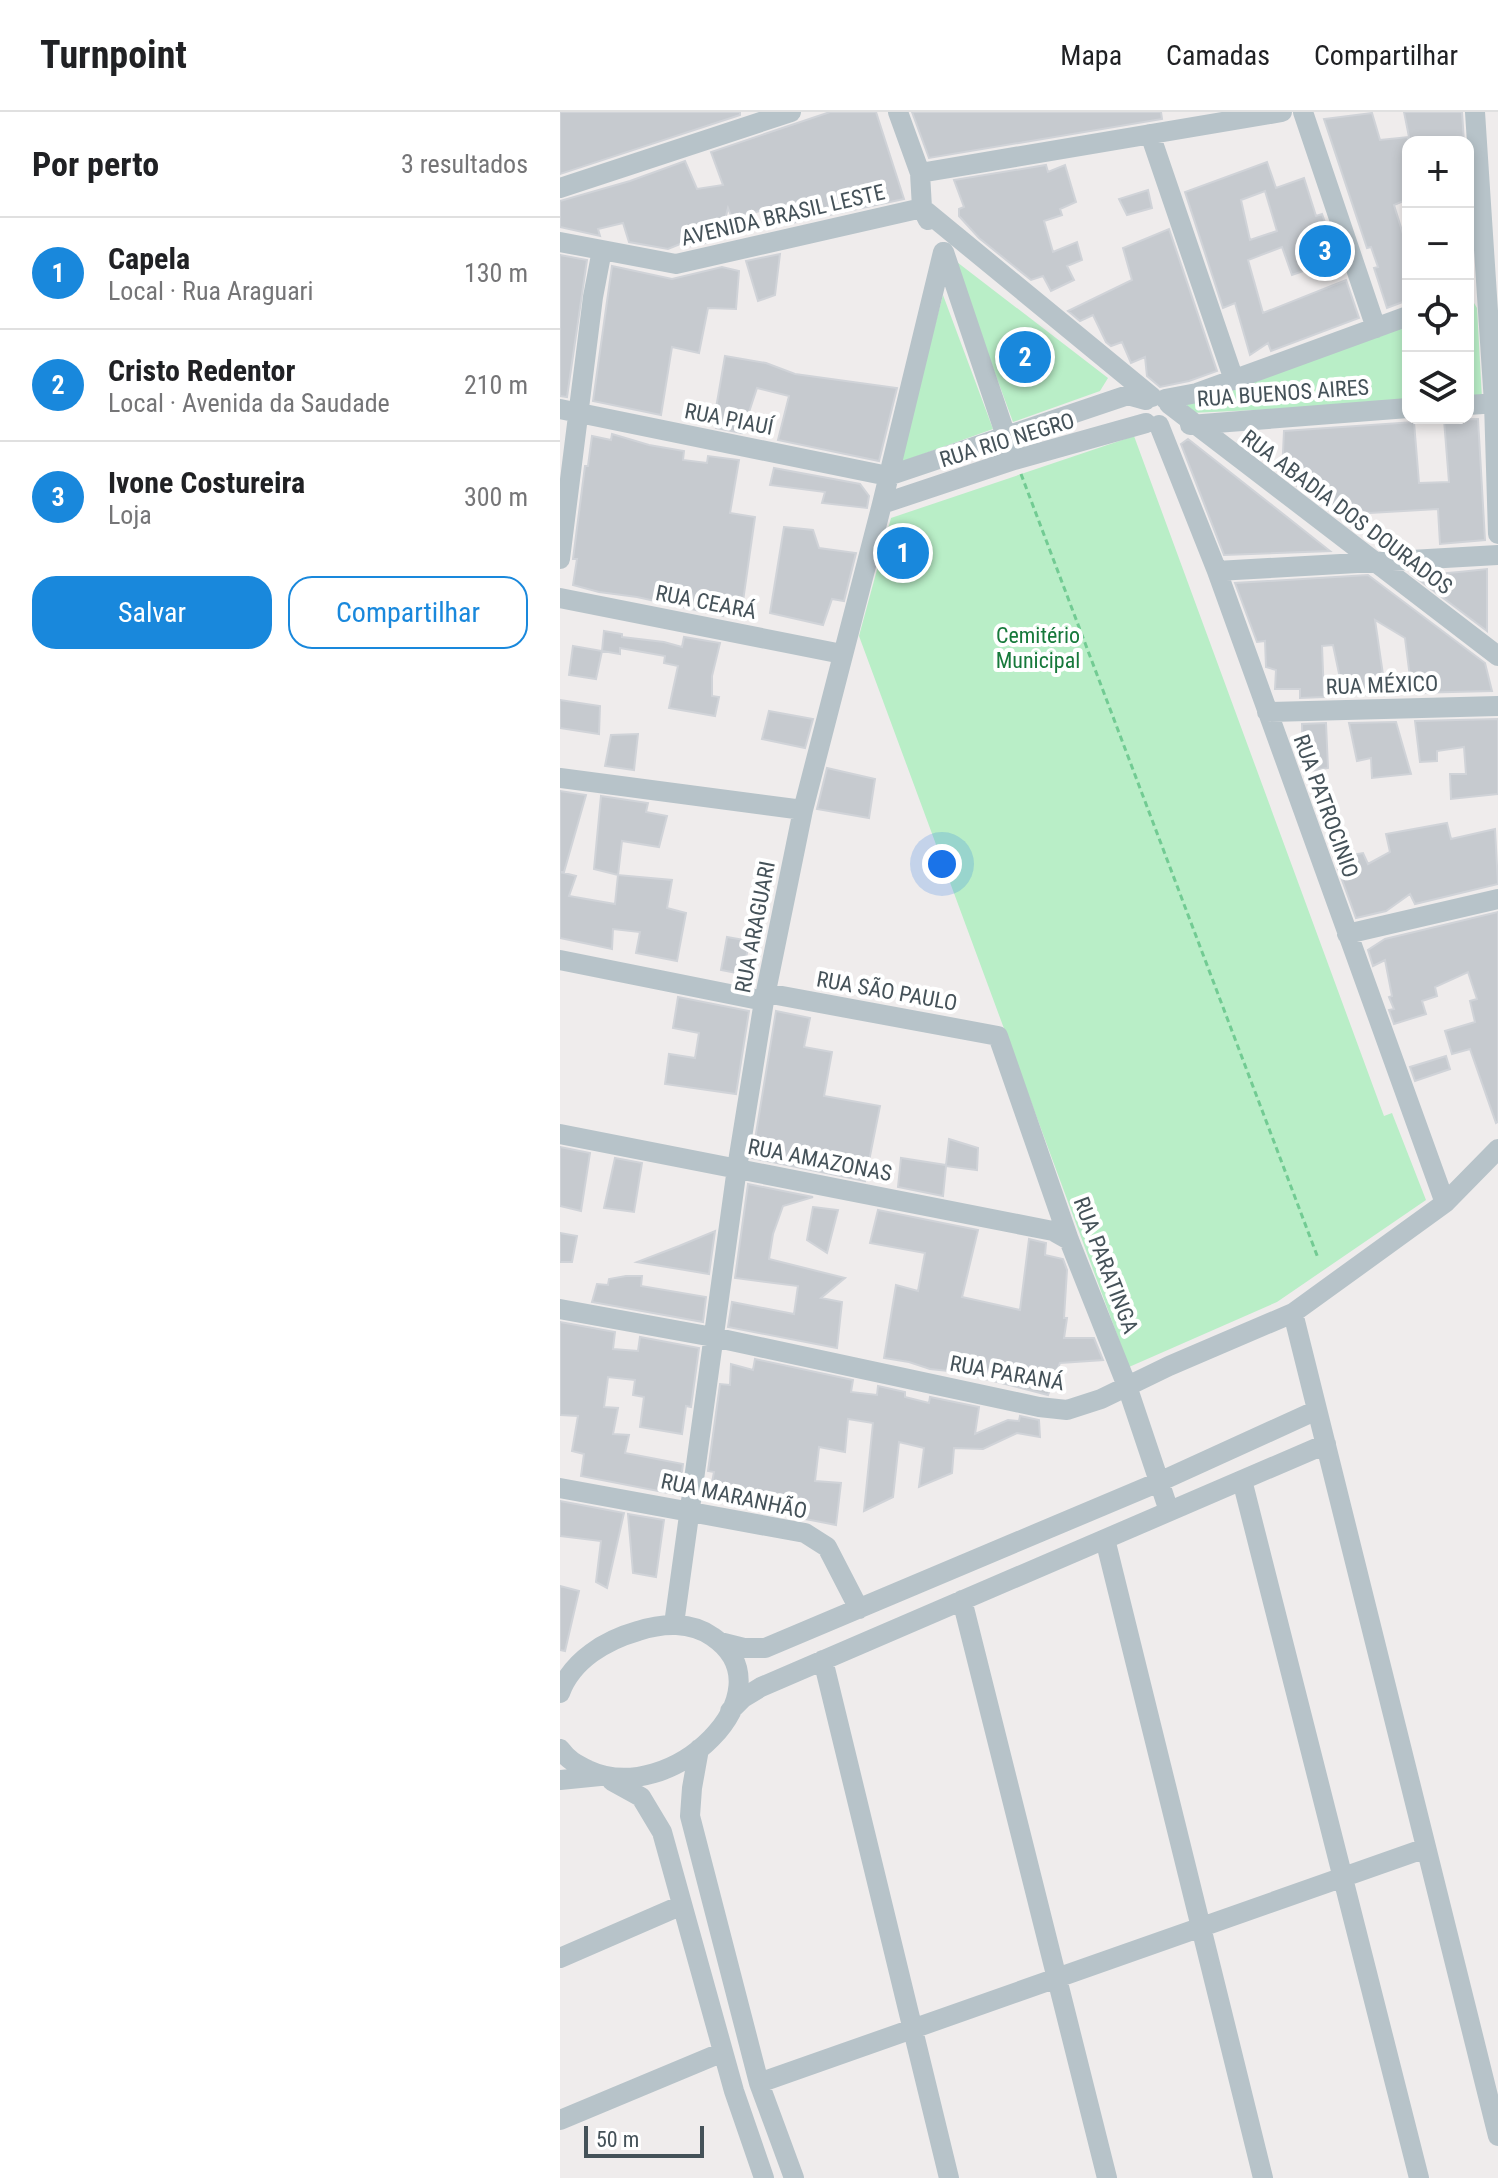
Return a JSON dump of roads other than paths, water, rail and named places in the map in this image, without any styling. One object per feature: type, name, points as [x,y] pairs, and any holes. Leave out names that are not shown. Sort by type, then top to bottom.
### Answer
[{"type":"street","points":[[560,188],[791,112]]},
{"type":"street","points":[[898,112],[920,173],[922,208],[943,252],[1014,460]]},
{"type":"street","points":[[920,173],[1282,112]]},
{"type":"street","points":[[1303,112],[1376,328]]},
{"type":"street","points":[[1475,112],[1484,288],[1496,403],[1498,534]]},
{"type":"street","points":[[1150,134],[1234,380]]},
{"type":"street","name":"AVENIDA BRASIL LESTE","points":[[560,242],[676,264],[922,208]]},
{"type":"street","name":"RUA ABADIA DOS DOURADOS","points":[[922,208],[1158,400],[1197,424],[1208,436],[1370,561],[1498,656]]},
{"type":"street","points":[[560,559],[569,411],[602,250]]},
{"type":"street","name":"RUA ARAGUARI","points":[[674,1624],[737,1168],[765,997],[803,810],[943,252]]},
{"type":"street","name":"RUA RIO NEGRO","points":[[888,476],[1128,395],[1158,400],[1197,393],[1402,318]]},
{"type":"street","points":[[1156,425],[1169,417],[1158,400]]},
{"type":"street","points":[[1474,405],[1496,403]]},
{"type":"street","name":"RUA BUENOS AIRES","points":[[1156,425],[1402,408]]},
{"type":"street","name":"RUA PIAUÍ","points":[[569,411],[888,476]]},
{"type":"street","name":"RUA RIO NEGRO","points":[[882,504],[1014,460],[1156,425]]},
{"type":"street","name":"RUA PATROCINIO","points":[[1156,425],[1217,571],[1445,1203]]},
{"type":"street","points":[[1217,571],[1498,555]]},
{"type":"street","name":"RUA CEARÁ","points":[[560,598],[842,654]]},
{"type":"street","name":"RUA MÉXICO","points":[[1267,712],[1498,706]]},
{"type":"street","points":[[560,778],[803,810]]},
{"type":"street","points":[[1347,934],[1498,899]]},
{"type":"street","name":"RUA SÃO PAULO","points":[[560,960],[998,1036]]},
{"type":"street","name":"RUA PARATINGA","points":[[998,1036],[1069,1240],[1127,1386],[1169,1511]]},
{"type":"street","name":"RUA AMAZONAS","points":[[560,1134],[1053,1231],[1069,1240]]},
{"type":"street","name":"RUA PARANÁ","points":[[560,1309],[713,1337],[1055,1410],[1083,1405],[1293,1313],[1445,1203],[1498,1149]]},
{"type":"street","points":[[1293,1313],[1498,2136]]},
{"type":"street","points":[[720,1642],[744,1648],[765,1648],[1159,1482],[1317,1410]]},
{"type":"street","points":[[730,1711],[761,1687],[1326,1444]]},
{"type":"street","points":[[1242,1480],[1419,2178]]},
{"type":"street","name":"RUA MARANHÃO","points":[[560,1488],[805,1533],[827,1547],[859,1609]]},
{"type":"street","points":[[1105,1539],[1263,2178]]},
{"type":"street","points":[[962,1600],[1107,2178]]},
{"type":"street","points":[[560,1693],[564,1682],[582,1658],[632,1632],[674,1624],[707,1632],[735,1657],[738,1671],[736,1696],[717,1735],[680,1764],[637,1779],[560,1780]]},
{"type":"street","points":[[560,1658],[582,1658]]},
{"type":"street","points":[[823,1660],[949,2178]]},
{"type":"street","points":[[560,1749],[567,1759],[641,1797],[662,1832],[723,2052],[764,2178]]},
{"type":"street","points":[[699,1749],[690,1816],[759,2083],[794,2178]]},
{"type":"street","points":[[759,2083],[1426,1848]]},
{"type":"street","points":[[560,1958],[682,1905]]},
{"type":"street","points":[[708,1999],[718,1988],[730,1988],[736,1993]]},
{"type":"street","points":[[560,2120],[723,2052]]},
{"type":"street","points":[[751,2140],[762,2143],[770,2139],[775,2128]]},
{"type":"place","name":"Ivone Costureira","points":[[1325,251]]},
{"type":"place","name":"Cristo Redentor","points":[[1025,357]]},
{"type":"place","name":"Capela","points":[[903,553]]},
{"type":"park label","name":"Cemitério Municipal","points":[[1038,648]]}]
